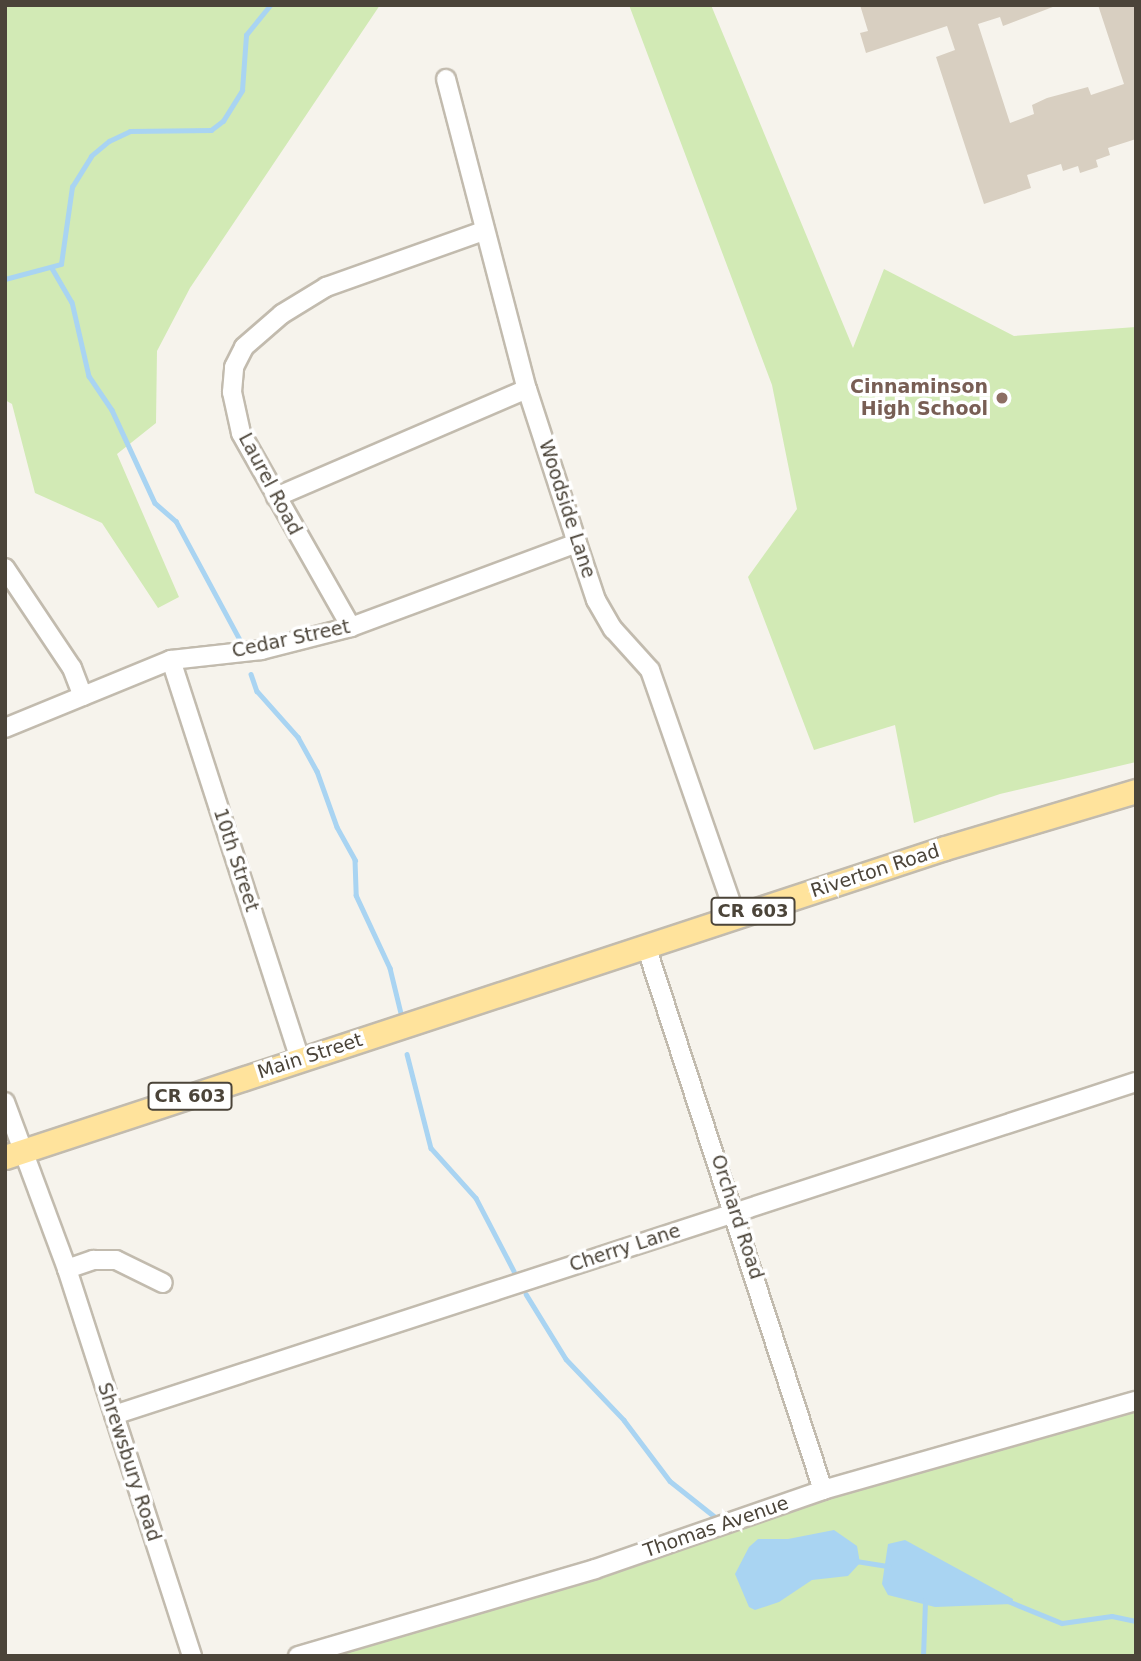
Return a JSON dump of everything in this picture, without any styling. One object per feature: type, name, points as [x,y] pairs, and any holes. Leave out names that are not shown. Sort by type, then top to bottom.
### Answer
[{"type":"main road","name":"Riverton Road","points":[[375,1034],[1136,791]]},
{"type":"main road","name":"Main Street","points":[[14,1154],[375,1034]]},
{"type":"street","name":"Woodside Lane","points":[[446,79],[483,231],[527,389],[576,543],[596,600],[613,629],[650,670],[736,917]]},
{"type":"street","name":"Laurel Road","points":[[351,627],[276,497],[235,414],[234,367],[244,347],[282,314],[326,287],[483,231]]},
{"type":"street","points":[[276,497],[446,421],[527,389]]},
{"type":"street","name":"Cedar Street","points":[[5,728],[171,660],[261,650],[351,627],[576,543]]},
{"type":"street","points":[[5,568],[72,668],[83,696]]},
{"type":"street","name":"10th Street","points":[[171,660],[300,1059]]},
{"type":"street","name":"Orchard Road","points":[[646,946],[736,1212],[823,1490]]},
{"type":"street","name":"Cherry Lane","points":[[114,1415],[1136,1082]]},
{"type":"street","name":"Shrewsbury Road","points":[[5,1102],[14,1154],[67,1269],[192,1656]]},
{"type":"street","points":[[67,1269],[93,1261],[116,1260],[163,1283]]},
{"type":"street","name":"Thomas Avenue","points":[[298,1656],[595,1569],[823,1490],[1136,1401]]},
{"type":"green space","points":[[5,5],[380,5],[190,288],[157,351],[156,423],[117,454],[179,597],[158,608],[102,523],[35,493],[12,404],[5,400]]},
{"type":"green space","points":[[629,5],[711,5],[853,348],[884,269],[1014,336],[1136,327],[1136,762],[1000,794],[914,823],[895,725],[814,750],[748,577],[797,509],[772,385]]},
{"type":"green space","points":[[1136,1401],[1136,1656],[305,1656]]},
{"type":"water","points":[[834,1530],[857,1546],[860,1563],[848,1576],[812,1580],[779,1602],[755,1610],[749,1607],[735,1574],[749,1547],[758,1539],[788,1539]]},
{"type":"water","points":[[905,1540],[1013,1599],[1012,1604],[935,1607],[888,1595],[882,1584],[888,1544]]},
{"type":"building","points":[[860,5],[1058,5],[1003,26],[1000,17],[978,24],[1010,123],[1034,114],[1032,105],[1047,98],[1088,87],[1091,95],[1124,84],[1098,5],[1136,5],[1136,139],[1108,148],[1110,155],[1096,160],[1098,167],[1080,173],[1078,166],[1063,171],[1061,164],[1027,175],[1031,188],[984,204],[936,57],[955,50],[947,26],[866,53],[860,33],[868,31]]},
{"type":"waterway","points":[[5,279],[61,264],[72,187],[91,156],[109,141],[130,131],[211,130],[223,121],[242,90],[246,35],[270,5]]},
{"type":"waterway","points":[[52,268],[72,302],[89,376],[112,410],[155,503],[176,521],[240,640]]},
{"type":"waterway","points":[[251,674],[257,691],[298,737],[317,771],[337,827],[355,860],[356,895],[390,968],[401,1013]]},
{"type":"waterway","points":[[407,1054],[431,1148],[476,1198],[514,1271]]},
{"type":"waterway","points":[[526,1294],[566,1359],[624,1420],[670,1481],[719,1520]]},
{"type":"waterway","points":[[856,1561],[889,1566]]},
{"type":"waterway","points":[[923,1656],[925,1601]]},
{"type":"waterway","points":[[1008,1601],[1062,1623],[1112,1616],[1136,1621]]},
{"type":"place","name":"Cinnaminson High School","points":[[1002,398]]}]
